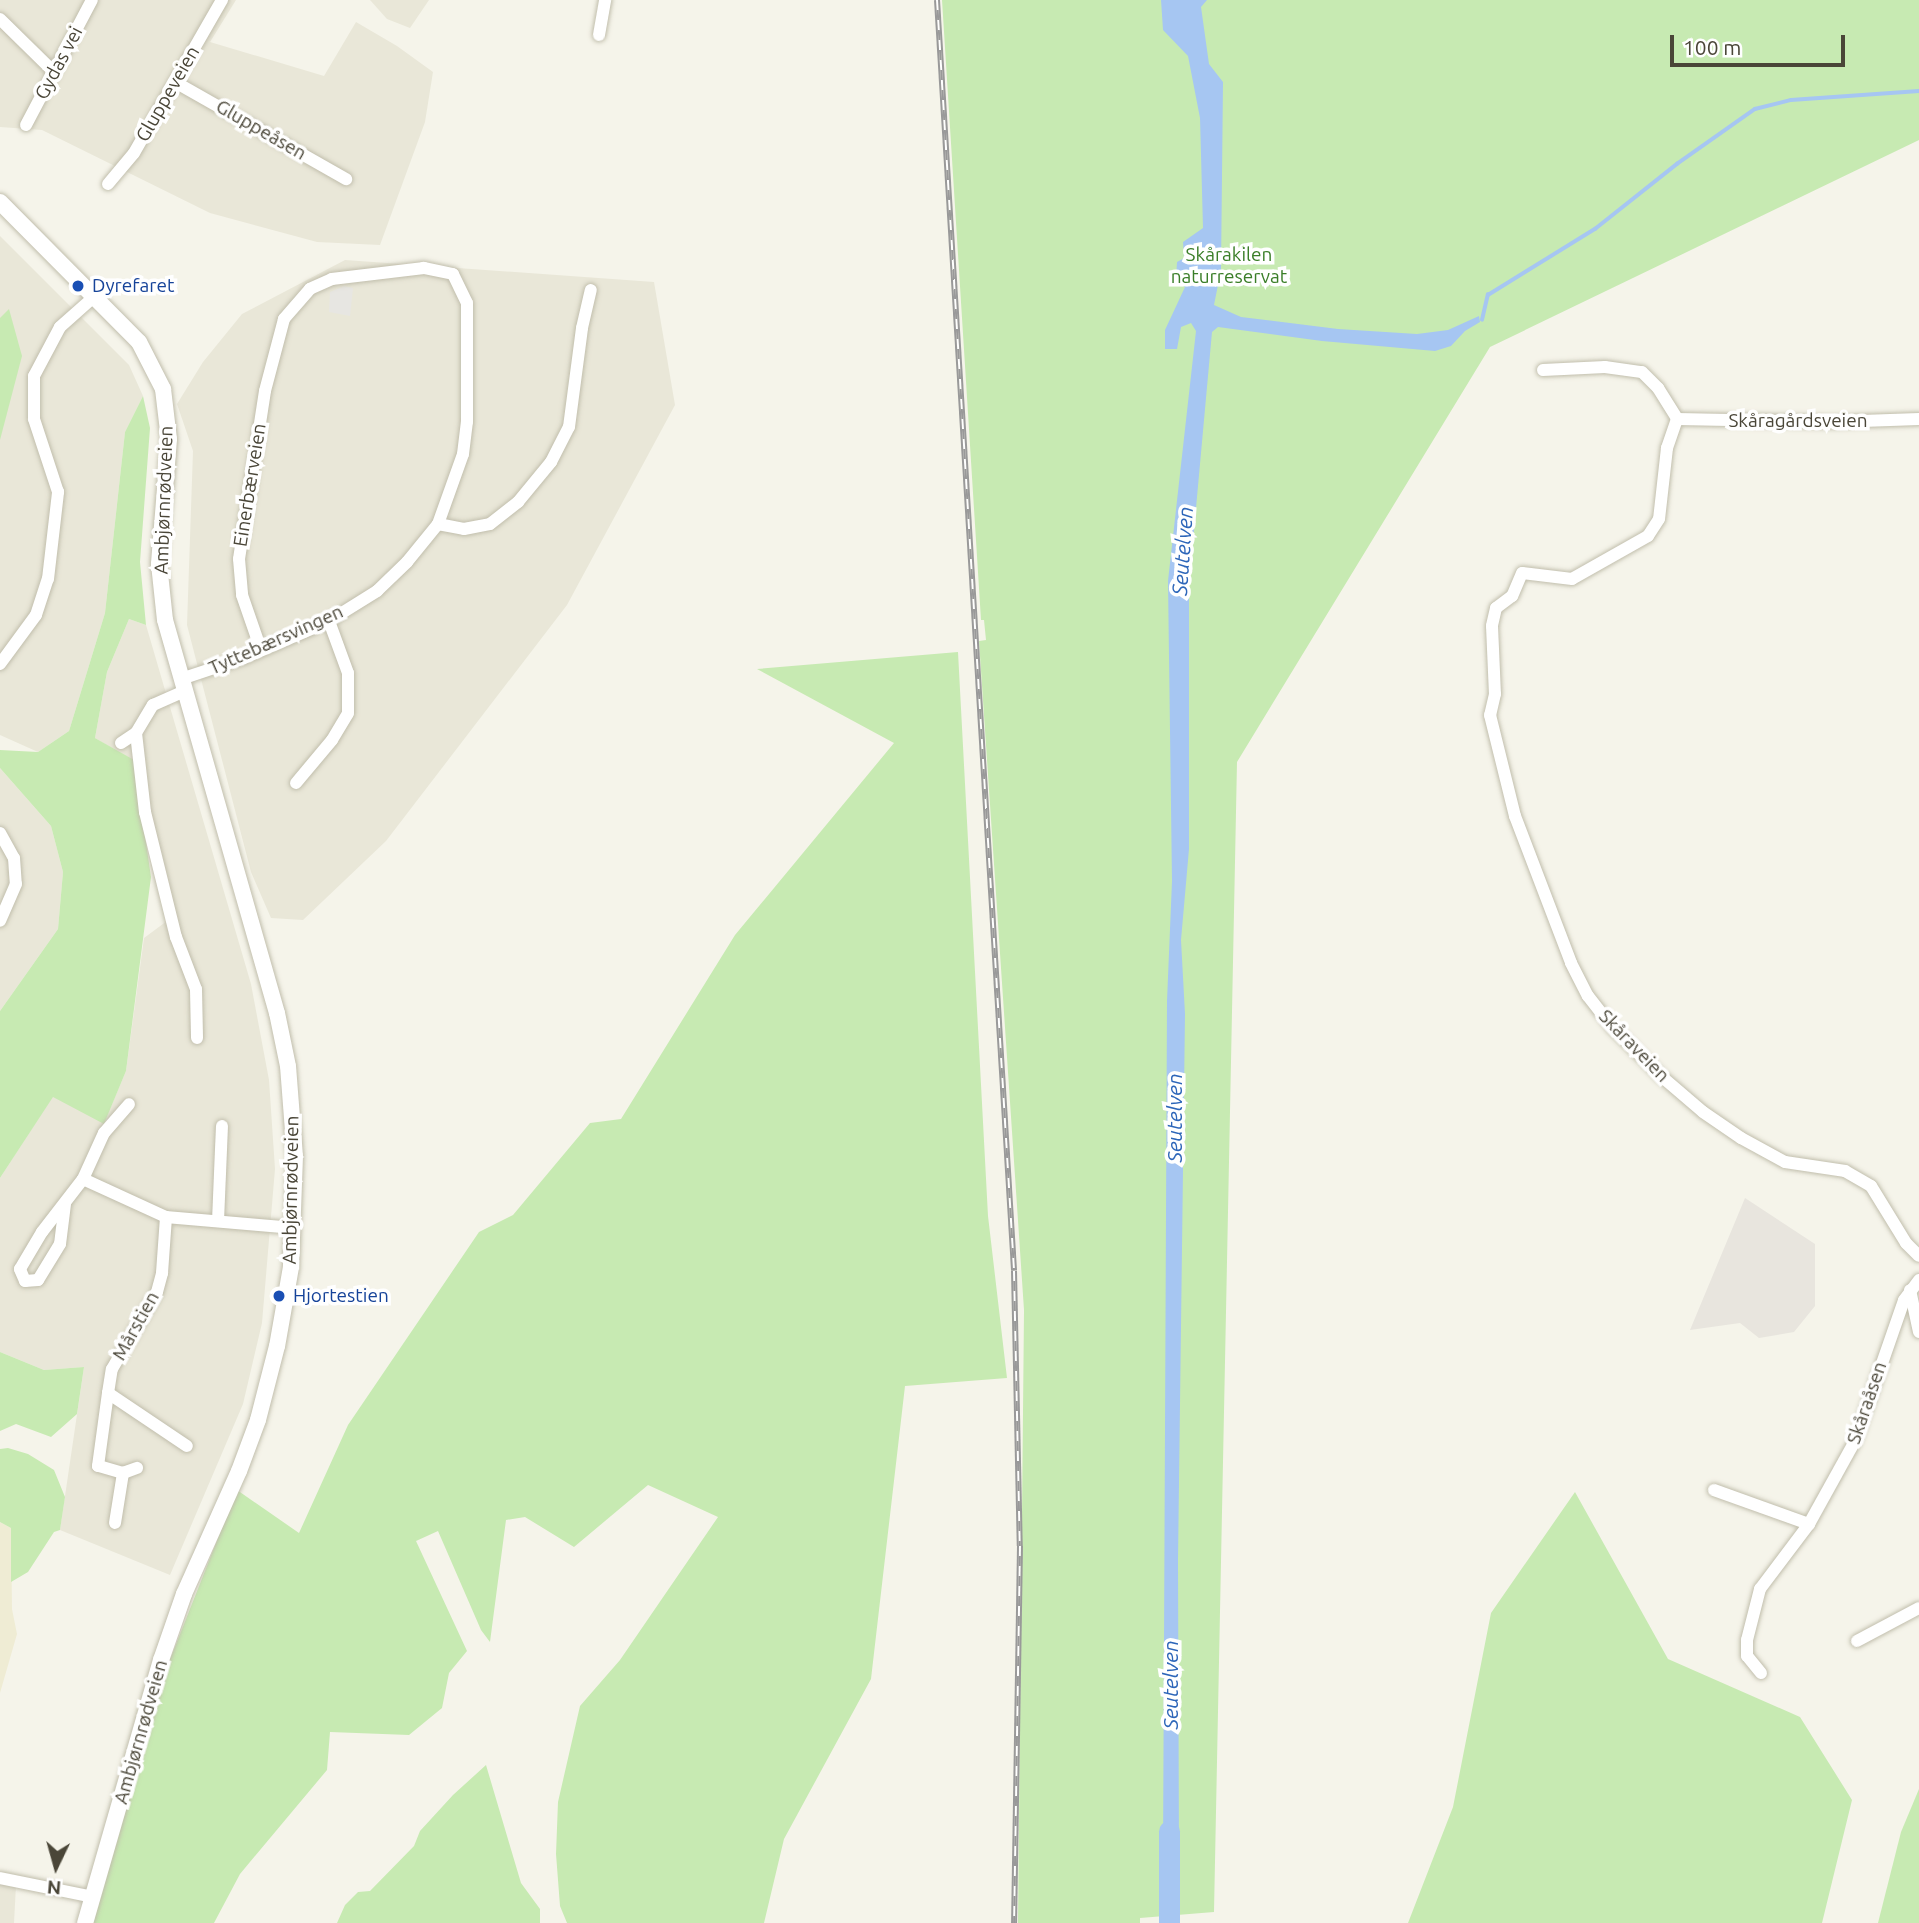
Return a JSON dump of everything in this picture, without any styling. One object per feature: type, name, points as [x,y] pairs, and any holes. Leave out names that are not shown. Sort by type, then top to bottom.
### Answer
[{"type":"street","name":"Gydas vei","points":[[26,125],[92,0]]},
{"type":"street","name":"Gluppeveien","points":[[108,184],[134,153],[222,0]]},
{"type":"street","points":[[598,35],[605,0]]},
{"type":"street","points":[[0,19],[54,72]]},
{"type":"street","name":"Gluppeåsen","points":[[175,82],[346,179]]},
{"type":"street","name":"Ambjørnrødveien","points":[[0,202],[96,295],[139,342],[163,389],[169,439],[160,574],[166,620],[265,965],[283,1040],[293,1124],[294,1228],[284,1309],[258,1420],[239,1471],[184,1594],[160,1660],[85,1923]]},
{"type":"street","name":"Tyttebærsvingen","points":[[183,685],[329,621],[377,591],[407,562],[438,524],[463,454],[467,422],[467,303],[453,274],[424,268],[332,279],[310,289],[284,319]]},
{"type":"street","points":[[438,524],[464,529],[491,524],[517,502],[551,462],[569,427],[582,328],[591,290]]},
{"type":"street","points":[[0,664],[36,615],[48,579],[58,492],[34,419],[34,376],[60,327],[96,295]]},
{"type":"street","name":"Einerbærveien","points":[[261,650],[242,594],[239,559],[265,391],[284,319]]},
{"type":"street","points":[[1543,370],[1605,367],[1642,372],[1658,388],[1676,419]]},
{"type":"street","name":"Skåragårdsveien","points":[[1676,419],[1809,422],[1919,419]]},
{"type":"street","name":"Skåraveien","points":[[1676,419],[1667,448],[1659,519],[1648,536],[1572,579],[1522,573],[1512,596],[1496,608],[1492,626],[1495,694],[1490,715],[1515,816],[1571,963],[1588,996],[1612,1027],[1661,1076],[1703,1112],[1741,1138],[1785,1162],[1845,1171],[1871,1186],[1906,1243],[1919,1256]]},
{"type":"street","points":[[296,783],[332,740],[348,713],[348,673],[329,621]]},
{"type":"street","points":[[121,743],[136,733],[153,705],[183,685]]},
{"type":"street","points":[[136,733],[145,812],[176,937],[196,989],[197,1038]]},
{"type":"street","points":[[0,834],[14,858],[16,884],[0,921]]},
{"type":"street","points":[[65,1204],[60,1244],[38,1280],[24,1281],[20,1269],[41,1232],[83,1179],[103,1133],[129,1104]]},
{"type":"street","points":[[218,1221],[222,1126]]},
{"type":"street","points":[[83,1179],[166,1217],[294,1228]]},
{"type":"street","name":"Mårstien","points":[[123,1473],[99,1466],[108,1393],[113,1369],[157,1292],[162,1273],[166,1217]]},
{"type":"street","points":[[1914,1285],[1919,1332]]},
{"type":"street","name":"Skåraåsen","points":[[1761,1673],[1747,1656],[1747,1640],[1760,1589],[1809,1524],[1855,1441],[1884,1353],[1914,1285]]},
{"type":"street","points":[[108,1393],[187,1446]]},
{"type":"street","points":[[115,1523],[123,1473],[137,1468]]},
{"type":"street","points":[[1714,1490],[1809,1524]]},
{"type":"street","points":[[1857,1641],[1919,1608]]},
{"type":"street","points":[[0,1878],[93,1897]]},
{"type":"shaded area","points":[[0,0],[236,0],[210,42],[324,76],[356,22],[397,46],[433,72],[425,122],[380,245],[317,242],[210,213],[42,130],[0,127]]},
{"type":"shaded area","points":[[370,0],[429,0],[410,28],[387,19]]},
{"type":"shaded area","points":[[0,236],[129,365],[143,396],[125,432],[105,613],[69,731],[38,752],[0,735]]},
{"type":"shaded area","points":[[345,260],[654,282],[675,405],[567,605],[386,841],[303,920],[271,918],[251,872],[187,625],[193,451],[177,404],[203,362],[242,314]]},
{"type":"shaded area","points":[[344,286],[353,288],[350,316],[329,312],[330,292]]},
{"type":"shaded area","points":[[129,619],[146,625],[251,984],[269,1080],[275,1169],[262,1323],[243,1404],[170,1575],[60,1530],[84,1367],[44,1370],[0,1352],[0,1178],[53,1096],[104,1123],[126,1071],[144,938],[167,921],[134,761],[95,738],[107,672]]},
{"type":"shaded area","points":[[0,768],[51,826],[63,872],[58,929],[0,1011]]},
{"type":"shaded area","points":[[1745,1198],[1815,1244],[1815,1306],[1794,1332],[1759,1338],[1740,1323],[1690,1330]]},
{"type":"shaded area","points":[[0,1522],[11,1528],[12,1609],[17,1634],[0,1693]]},
{"type":"shaded area","points":[[0,1884],[16,1885],[14,1923],[0,1923]]},
{"type":"green space","name":"Skårakilen naturreservat","points":[[942,0],[1919,0],[1919,140],[1490,347],[1237,762],[1214,1912],[1140,1918],[1140,1923],[1018,1923],[1024,1310],[979,641],[986,640],[984,620],[981,620]]},
{"type":"green space","points":[[9,309],[22,356],[0,440],[0,318]]},
{"type":"green space","points":[[143,396],[150,428],[140,562],[146,625],[129,619],[107,672],[95,738],[134,760],[151,877],[126,1071],[104,1124],[53,1097],[0,1178],[0,1011],[58,929],[63,872],[51,826],[0,768],[0,750],[38,752],[69,731],[105,613],[125,432]]},
{"type":"green space","points":[[958,652],[988,1216],[1007,1378],[905,1386],[871,1679],[784,1839],[764,1923],[567,1923],[560,1906],[556,1854],[558,1802],[580,1706],[620,1660],[718,1517],[648,1485],[574,1547],[525,1517],[506,1520],[490,1642],[481,1630],[438,1531],[416,1541],[467,1651],[449,1673],[442,1708],[409,1735],[330,1732],[327,1770],[240,1874],[214,1923],[91,1923],[152,1705],[237,1490],[299,1533],[348,1425],[479,1232],[513,1215],[590,1123],[621,1119],[735,935],[894,743],[757,669]]},
{"type":"green space","points":[[0,1352],[44,1370],[84,1367],[77,1414],[51,1437],[16,1424],[0,1431]]},
{"type":"green space","points":[[8,1448],[28,1454],[54,1470],[65,1497],[60,1530],[54,1532],[28,1572],[11,1582],[11,1528],[0,1522],[0,1449]]},
{"type":"green space","points":[[1575,1492],[1668,1659],[1800,1717],[1852,1800],[1822,1923],[1408,1923],[1453,1807],[1491,1613]]},
{"type":"green space","points":[[486,1765],[521,1883],[540,1909],[540,1923],[337,1923],[345,1905],[358,1892],[370,1891],[414,1846],[420,1831],[453,1795]]},
{"type":"green space","points":[[1919,1789],[1919,1923],[1878,1923],[1901,1832]]},
{"type":"water","points":[[1161,0],[1207,0],[1201,7],[1209,64],[1223,82],[1221,270],[1214,305],[1241,317],[1338,329],[1417,334],[1448,330],[1479,316],[1480,322],[1465,331],[1451,346],[1435,351],[1322,341],[1218,327],[1212,332],[1189,585],[1189,849],[1181,940],[1185,1014],[1178,1561],[1179,1859],[1163,1857],[1167,1001],[1172,881],[1168,581],[1196,331],[1191,323],[1181,327],[1177,349],[1165,349],[1165,330],[1185,287],[1176,279],[1177,262],[1184,258],[1183,242],[1203,228],[1200,118],[1188,56],[1163,30]]},
{"type":"waterway","points":[[1482,320],[1488,295],[1595,229],[1677,164],[1755,109],[1791,100],[1919,91]]},
{"type":"waterway","name":"Seutelven","points":[[1169,1831],[1169,1923]]},
{"type":"railway","points":[[937,0],[1014,1271],[1020,1546],[1014,1923]]},
{"type":"place","name":"Dyrefaret","points":[[78,286]]},
{"type":"place","name":"Hjortestien","points":[[279,1296]]}]
